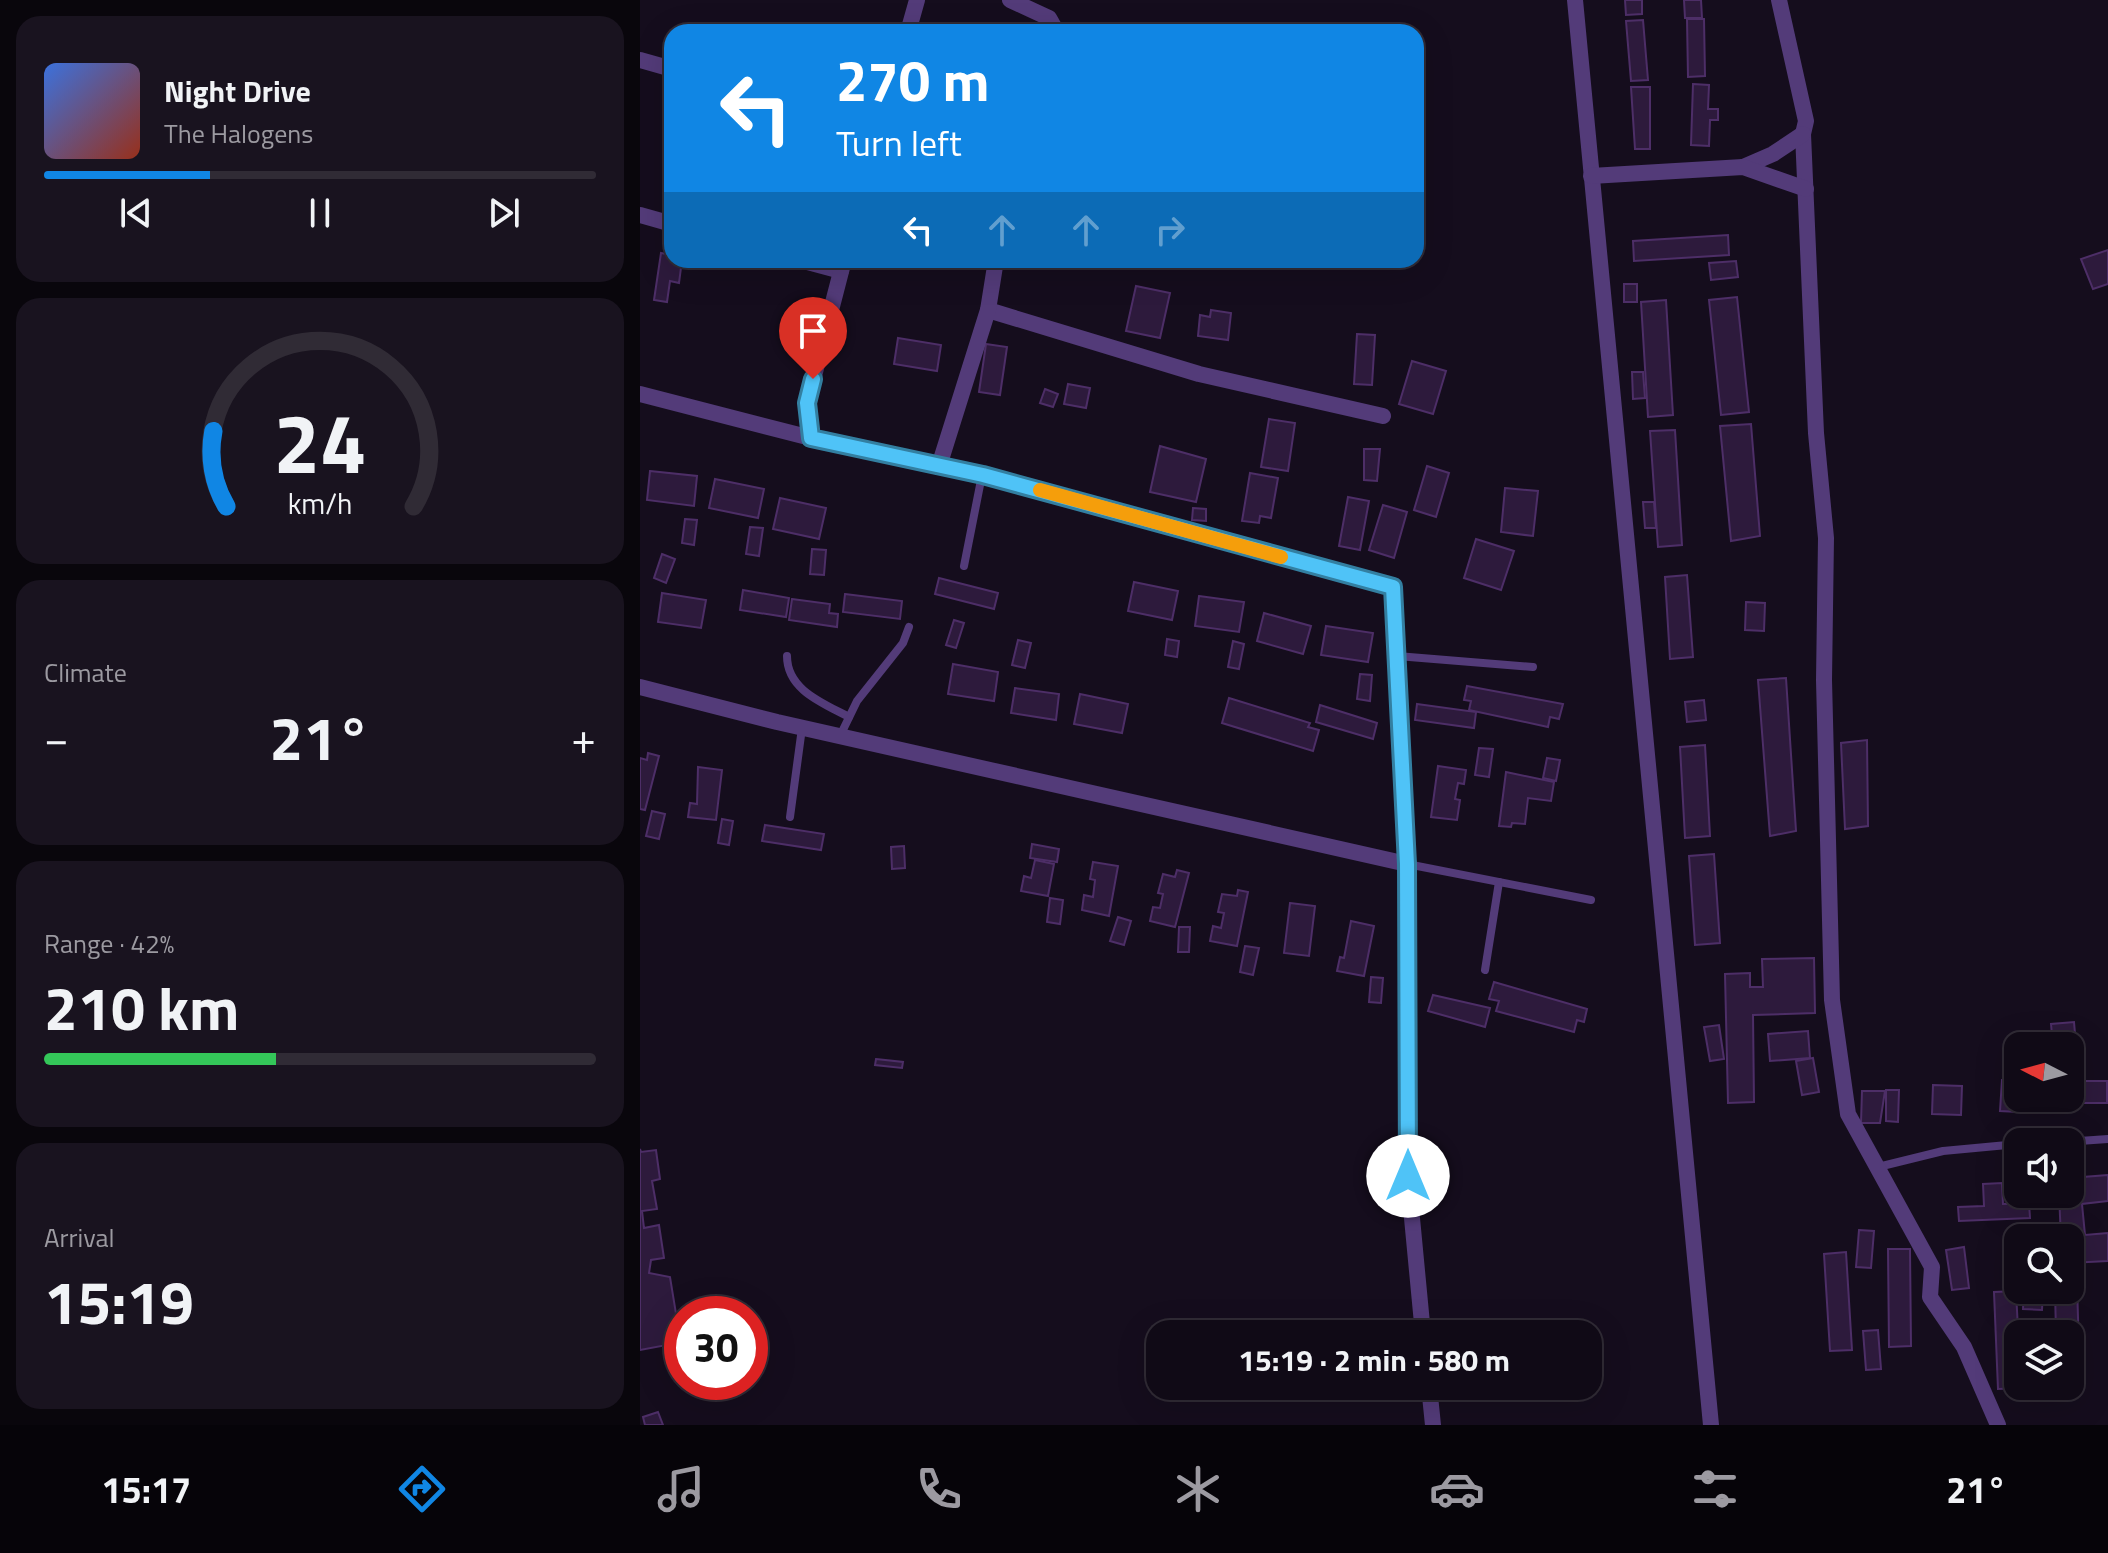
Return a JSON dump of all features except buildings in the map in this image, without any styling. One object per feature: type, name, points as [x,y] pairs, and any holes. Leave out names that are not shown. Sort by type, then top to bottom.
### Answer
[{"type":"street","points":[[910,24],[917,0]]},
{"type":"street","points":[[1010,0],[1049,18],[1052,24]]},
{"type":"street","points":[[1575,0],[1711,1425]]},
{"type":"street","points":[[1779,0],[1806,121],[1803,134],[1816,433],[1826,538],[1824,680],[1832,1000],[1848,1114],[1932,1267],[1930,1297],[1964,1347],[1998,1425]]},
{"type":"street","points":[[640,60],[664,67]]},
{"type":"street","points":[[1591,176],[1743,167],[1773,154],[1803,134]]},
{"type":"street","points":[[1743,167],[1806,189]]},
{"type":"street","points":[[640,215],[664,222]]},
{"type":"street","points":[[811,438],[807,403],[842,268]]},
{"type":"street","points":[[939,466],[988,310],[995,268]]},
{"type":"street","points":[[988,310],[1199,374],[1383,416]]},
{"type":"street","points":[[640,394],[811,438],[983,475],[1393,587],[1407,864],[1408,1176],[1422,1320]]},
{"type":"street","points":[[640,687],[840,737],[1407,864]]},
{"type":"street","points":[[1430,1400],[1433,1425]]},
{"type":"lane","points":[[964,566],[983,475]]},
{"type":"lane","points":[[840,737],[849,717],[903,643],[909,627]]},
{"type":"lane","points":[[787,656],[787,668],[795,684],[849,717]]},
{"type":"lane","points":[[1397,656],[1533,667]]},
{"type":"lane","points":[[790,817],[802,728]]},
{"type":"lane","points":[[1407,864],[1591,900]]},
{"type":"lane","points":[[1485,970],[1499,882]]},
{"type":"lane","points":[[2084,1141],[2108,1139]]},
{"type":"lane","points":[[1877,1167],[1943,1151],[2004,1145]]},
{"type":"slow traffic","points":[[1040,490],[1281,557]]},
{"type":"route","points":[[813,379],[806,420],[811,438],[983,475],[1393,587],[1407,864],[1408,1176]]}]
